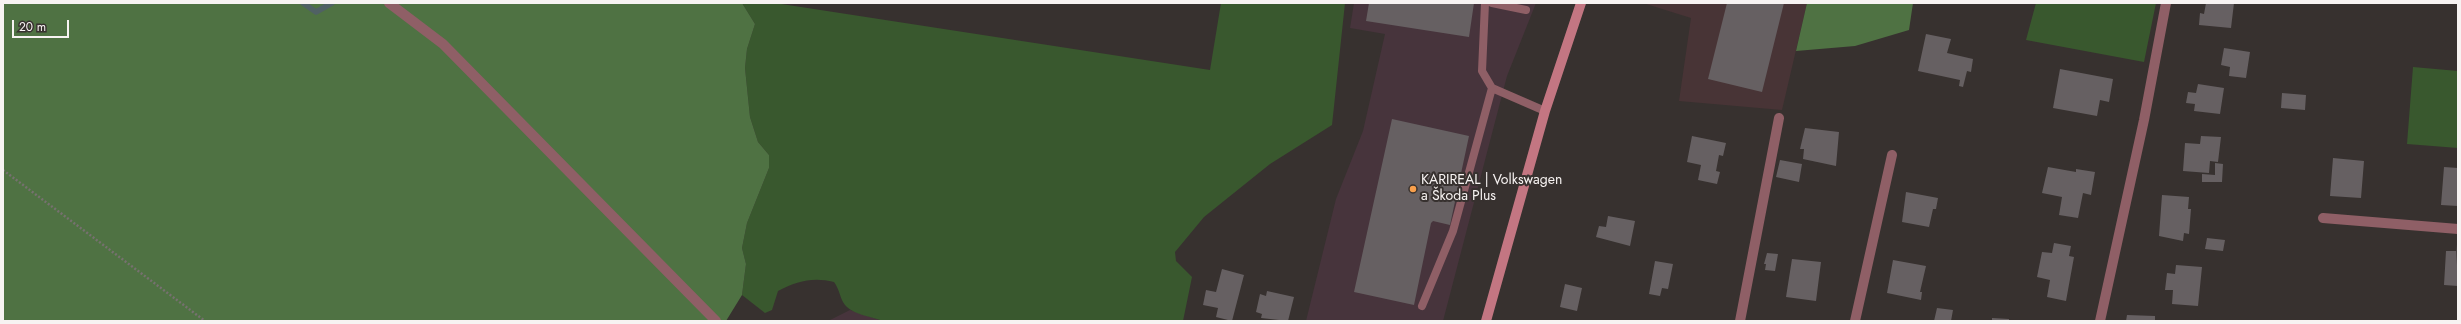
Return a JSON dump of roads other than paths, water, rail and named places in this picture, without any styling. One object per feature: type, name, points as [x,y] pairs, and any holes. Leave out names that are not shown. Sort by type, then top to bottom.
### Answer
[{"type":"main road","points":[[1486,321],[1545,111],[1581,3]]},
{"type":"street","points":[[389,3],[443,44],[716,321]]},
{"type":"street","points":[[2100,321],[2144,120],[2166,3]]},
{"type":"street","points":[[1740,321],[1779,118]]},
{"type":"street","points":[[1855,321],[1892,155]]},
{"type":"street","points":[[2324,218],[2458,230]]},
{"type":"lane","points":[[1485,3],[1482,71],[1492,88],[1545,111]]},
{"type":"lane","points":[[1492,3],[1526,10]]},
{"type":"lane","points":[[1422,306],[1452,231],[1492,88]]},
{"type":"waterway","points":[[303,3],[316,12],[332,3]]},
{"type":"place","name":"KARIREAL | Volkswagen a Škoda Plus","points":[[1413,189]]}]
